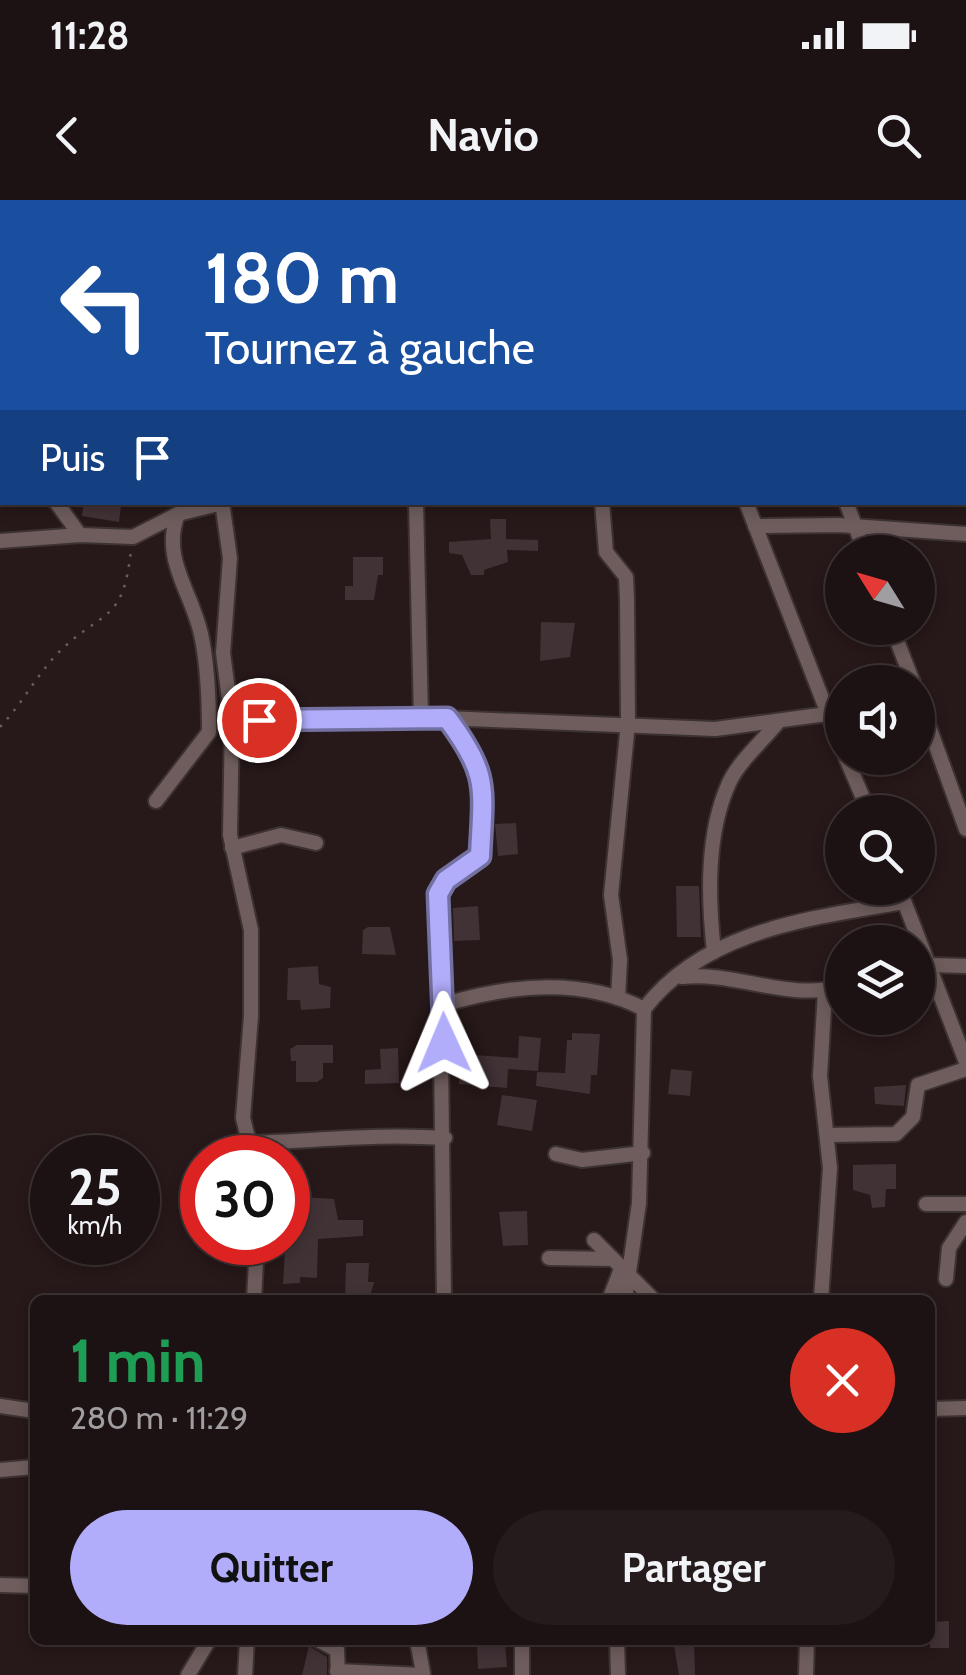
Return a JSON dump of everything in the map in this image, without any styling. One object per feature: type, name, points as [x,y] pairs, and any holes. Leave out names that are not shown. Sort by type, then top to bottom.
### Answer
[{"type":"street","points":[[58,505],[80,535]]},
{"type":"street","points":[[0,541],[80,535],[133,537],[178,514],[214,505]]},
{"type":"street","points":[[222,505],[230,558],[223,653],[232,721],[232,848],[250,930],[251,1016],[243,1118],[247,1135]]},
{"type":"street","points":[[416,505],[421,717]]},
{"type":"street","points":[[602,505],[606,552],[626,577],[628,723],[611,895],[620,960],[618,998]]},
{"type":"street","points":[[747,505],[825,709]]},
{"type":"street","points":[[847,505],[859,535]]},
{"type":"street","points":[[156,800],[209,732],[203,642],[197,616],[172,562],[171,531],[178,514]]},
{"type":"street","points":[[755,526],[856,526],[966,534]]},
{"type":"street","points":[[232,721],[421,717],[715,729],[825,714]]},
{"type":"street","points":[[444,1295],[443,1005],[438,894],[446,880],[480,856],[484,810],[478,766],[447,718]]},
{"type":"street","points":[[714,952],[709,884],[725,796],[730,780],[778,722]]},
{"type":"street","points":[[935,742],[965,824]]},
{"type":"street","points":[[232,848],[282,835],[316,843]]},
{"type":"street","points":[[611,1295],[621,1268],[643,1153],[644,1009],[677,978],[714,952],[770,927],[861,905]]},
{"type":"street","points":[[935,967],[966,966]]},
{"type":"street","points":[[677,978],[709,974],[757,986],[825,992],[820,1076],[828,1135],[821,1295]]},
{"type":"street","points":[[443,1005],[482,992],[525,987],[618,998],[644,1009]]},
{"type":"street","points":[[828,1135],[896,1134],[912,1117],[918,1085],[966,1066],[935,994]]},
{"type":"street","points":[[310,1145],[376,1134],[445,1138]]},
{"type":"street","points":[[556,1154],[582,1160],[643,1153]]},
{"type":"street","points":[[926,1204],[966,1204]]},
{"type":"street","points":[[946,1279],[950,1248],[966,1222]]},
{"type":"street","points":[[594,1240],[649,1295]]},
{"type":"street","points":[[549,1258],[621,1268]]},
{"type":"street","points":[[254,1295],[256,1265]]},
{"type":"street","points":[[621,1268],[624,1295]]},
{"type":"street","points":[[0,1406],[30,1409]]},
{"type":"street","points":[[935,1409],[966,1408]]},
{"type":"street","points":[[0,1470],[30,1467]]},
{"type":"street","points":[[0,1585],[30,1583]]},
{"type":"street","points":[[188,1675],[206,1645]]},
{"type":"street","points":[[245,1675],[247,1645]]},
{"type":"street","points":[[328,1645],[337,1650],[338,1673],[423,1674],[418,1645]]},
{"type":"street","points":[[522,1645],[522,1675]]},
{"type":"street","points":[[617,1645],[618,1675]]},
{"type":"street","points":[[806,1675],[807,1645]]},
{"type":"path","points":[[0,727],[60,652],[102,622],[122,599],[133,537]]},
{"type":"building","points":[[84,505],[121,506],[119,522],[82,516]]},
{"type":"building","points":[[490,519],[506,519],[506,539],[538,540],[538,551],[507,550],[508,562],[484,570],[484,575],[471,575],[462,555],[449,553],[449,542],[491,539]]},
{"type":"building","points":[[353,557],[383,557],[383,575],[378,575],[374,600],[345,600],[345,586],[353,586]]},
{"type":"building","points":[[541,622],[575,623],[570,657],[540,661]]},
{"type":"building","points":[[516,823],[518,854],[498,856],[495,824]]},
{"type":"building","points":[[676,886],[699,886],[701,937],[677,937]]},
{"type":"building","points":[[478,906],[480,940],[454,941],[453,908]]},
{"type":"building","points":[[390,927],[396,955],[362,954],[363,930]]},
{"type":"building","points":[[318,966],[319,984],[331,987],[330,1008],[301,1010],[300,1000],[287,1000],[288,968]]},
{"type":"building","points":[[572,1033],[600,1034],[597,1075],[591,1075],[590,1094],[536,1086],[537,1072],[565,1073],[567,1040],[572,1040]]},
{"type":"building","points":[[519,1036],[541,1038],[538,1071],[508,1069],[507,1088],[459,1084],[460,1054],[518,1058]]},
{"type":"building","points":[[297,1045],[333,1045],[333,1063],[323,1063],[323,1078],[317,1082],[296,1082],[296,1061],[291,1061],[290,1049]]},
{"type":"building","points":[[398,1048],[399,1083],[365,1084],[365,1070],[381,1069],[380,1049]]},
{"type":"building","points":[[671,1069],[692,1071],[690,1096],[668,1094]]},
{"type":"building","points":[[906,1085],[904,1106],[875,1104],[874,1087]]},
{"type":"building","points":[[502,1095],[537,1100],[532,1131],[497,1125]]},
{"type":"building","points":[[896,1164],[896,1189],[886,1189],[885,1207],[872,1208],[870,1195],[853,1190],[853,1165]]},
{"type":"building","points":[[310,1197],[334,1199],[338,1220],[363,1220],[363,1236],[318,1239],[317,1278],[300,1277],[300,1283],[283,1284],[284,1265],[310,1265]]},
{"type":"building","points":[[527,1211],[528,1245],[503,1246],[499,1212]]},
{"type":"building","points":[[346,1263],[369,1263],[368,1282],[374,1282],[370,1295],[345,1295]]},
{"type":"building","points":[[949,1621],[949,1648],[930,1648],[935,1645],[935,1622]]},
{"type":"building","points":[[477,1645],[505,1645],[507,1667],[478,1669]]},
{"type":"building","points":[[674,1645],[694,1645],[695,1675],[679,1675]]},
{"type":"building","points":[[309,1646],[327,1657],[327,1675],[302,1675]]},
{"type":"route","points":[[259,720],[315,716],[447,718],[472,753],[484,791],[480,856],[446,880],[438,894],[444,1043]]}]
